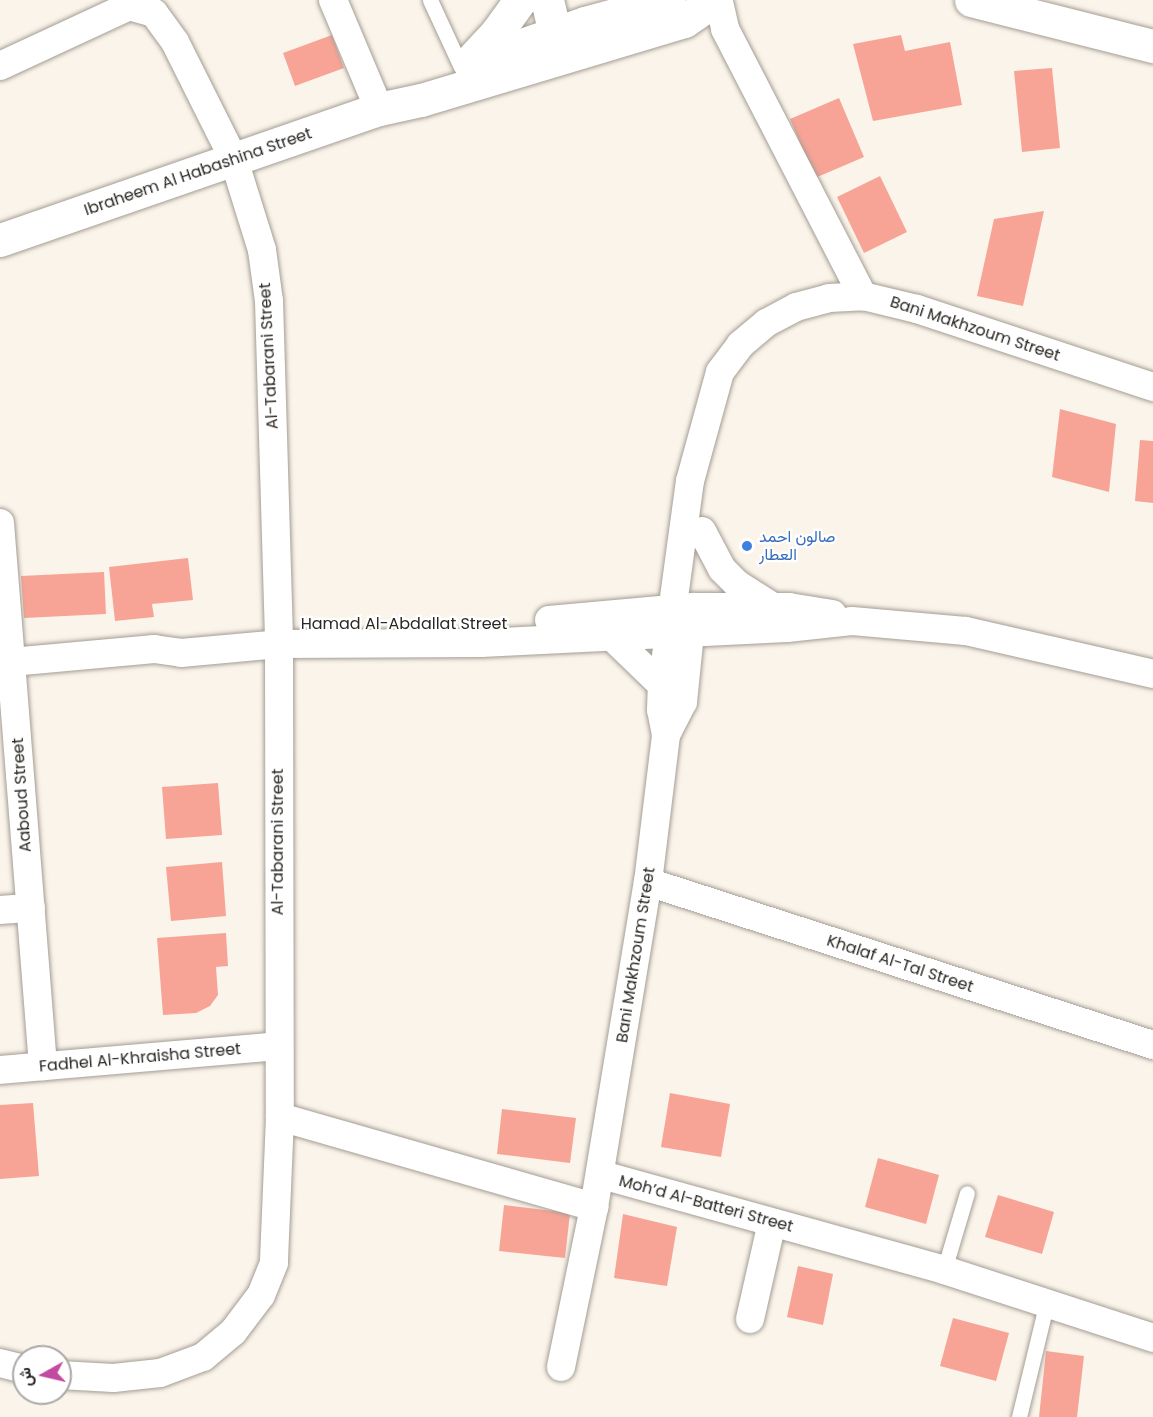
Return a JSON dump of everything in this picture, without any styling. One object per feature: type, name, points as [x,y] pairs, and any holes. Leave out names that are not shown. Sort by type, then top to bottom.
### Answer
[{"type":"street","points":[[333,0],[387,106]]},
{"type":"street","points":[[464,65],[497,32],[520,0]]},
{"type":"street","points":[[547,0],[574,32]]},
{"type":"street","name":"Ibraheem Al Habashina Street","points":[[387,106],[416,88],[464,65],[669,0]]},
{"type":"street","points":[[971,0],[1153,46]]},
{"type":"street","points":[[716,1],[724,29],[863,296]]},
{"type":"street","name":"Ibraheem Al Habashina Street","points":[[0,240],[387,106],[421,100],[574,32],[684,21],[716,1]]},
{"type":"street","name":"Al-Tabarani Street","points":[[0,66],[118,10],[143,7],[165,23],[234,160],[262,250],[269,301],[278,634],[280,1117],[274,1263],[261,1294],[233,1332],[203,1357],[160,1373],[112,1378],[72,1376]]},
{"type":"street","name":"Bani Makhzoum Street","points":[[666,735],[683,702],[681,619],[690,481],[720,372],[740,345],[766,323],[796,307],[829,298],[863,296],[917,309],[1153,387]]},
{"type":"street","name":"Bani Makhzoum Street","points":[[602,1175],[648,882],[666,735],[661,710],[662,685],[702,531],[707,483],[700,450]]},
{"type":"street","name":"Aaboud Street","points":[[0,523],[6,662],[31,908],[43,1066]]},
{"type":"street","points":[[702,531],[730,577],[773,607]]},
{"type":"street","points":[[681,619],[773,607],[821,611],[852,621]]},
{"type":"street","points":[[681,619],[787,628],[852,621],[966,631],[1153,674]]},
{"type":"street","name":"Hamad Al-Abdallat Street","points":[[480,634],[681,619]]},
{"type":"street","name":"Hamad Al-Abdallat Street","points":[[6,662],[154,649],[181,653],[278,634],[610,635],[681,619]]},
{"type":"street","points":[[610,635],[662,685]]},
{"type":"street","name":"Khalaf Al-Tal Street","points":[[648,882],[1153,1045]]},
{"type":"street","points":[[0,910],[31,908]]},
{"type":"street","name":"Fadhel Al-Khraisha Street","points":[[0,1070],[279,1046]]},
{"type":"street","points":[[280,1117],[594,1207]]},
{"type":"street","name":"Moh’d Al-Batteri Street","points":[[561,1367],[602,1175],[944,1270],[1153,1338]]},
{"type":"street","points":[[750,1319],[772,1222]]},
{"type":"lane","points":[[430,0],[464,65]]},
{"type":"lane","points":[[944,1270],[967,1192]]},
{"type":"lane","points":[[1019,1417],[1046,1305]]},
{"type":"building","points":[[332,35],[344,68],[295,86],[283,53]]},
{"type":"building","points":[[901,35],[905,51],[950,42],[962,105],[873,121],[853,44]]},
{"type":"building","points":[[1052,68],[1060,148],[1022,152],[1014,71]]},
{"type":"building","points":[[839,98],[864,157],[815,178],[790,119]]},
{"type":"building","points":[[880,176],[907,232],[864,253],[837,197]]},
{"type":"building","points":[[1044,211],[1023,306],[977,296],[994,219]]},
{"type":"building","points":[[1060,409],[1116,424],[1109,492],[1052,477]]},
{"type":"building","points":[[1140,440],[1153,441],[1153,503],[1135,501]]},
{"type":"building","points":[[188,558],[193,600],[152,604],[154,617],[115,621],[109,567]]},
{"type":"building","points":[[104,572],[106,614],[24,618],[21,576]]},
{"type":"building","points":[[218,783],[222,835],[166,839],[162,787]]},
{"type":"building","points":[[222,862],[226,916],[171,921],[166,867]]},
{"type":"building","points":[[226,933],[228,966],[216,967],[218,995],[210,1006],[196,1013],[163,1015],[157,938]]},
{"type":"building","points":[[670,1093],[730,1104],[721,1157],[661,1147]]},
{"type":"building","points":[[33,1103],[39,1176],[0,1179],[0,1105]]},
{"type":"building","points":[[502,1109],[576,1118],[570,1163],[497,1154]]},
{"type":"building","points":[[878,1158],[939,1175],[926,1224],[865,1207]]},
{"type":"building","points":[[998,1195],[1054,1212],[1042,1254],[985,1237]]},
{"type":"building","points":[[504,1205],[570,1213],[565,1258],[499,1251]]},
{"type":"building","points":[[623,1214],[677,1227],[667,1286],[614,1278]]},
{"type":"building","points":[[798,1266],[833,1274],[823,1325],[787,1317]]},
{"type":"building","points":[[953,1318],[1009,1333],[996,1381],[940,1366]]},
{"type":"building","points":[[1046,1351],[1084,1356],[1077,1417],[1039,1417]]},
{"type":"place","name":"صالون احمد العطار","points":[[747,546]]}]
